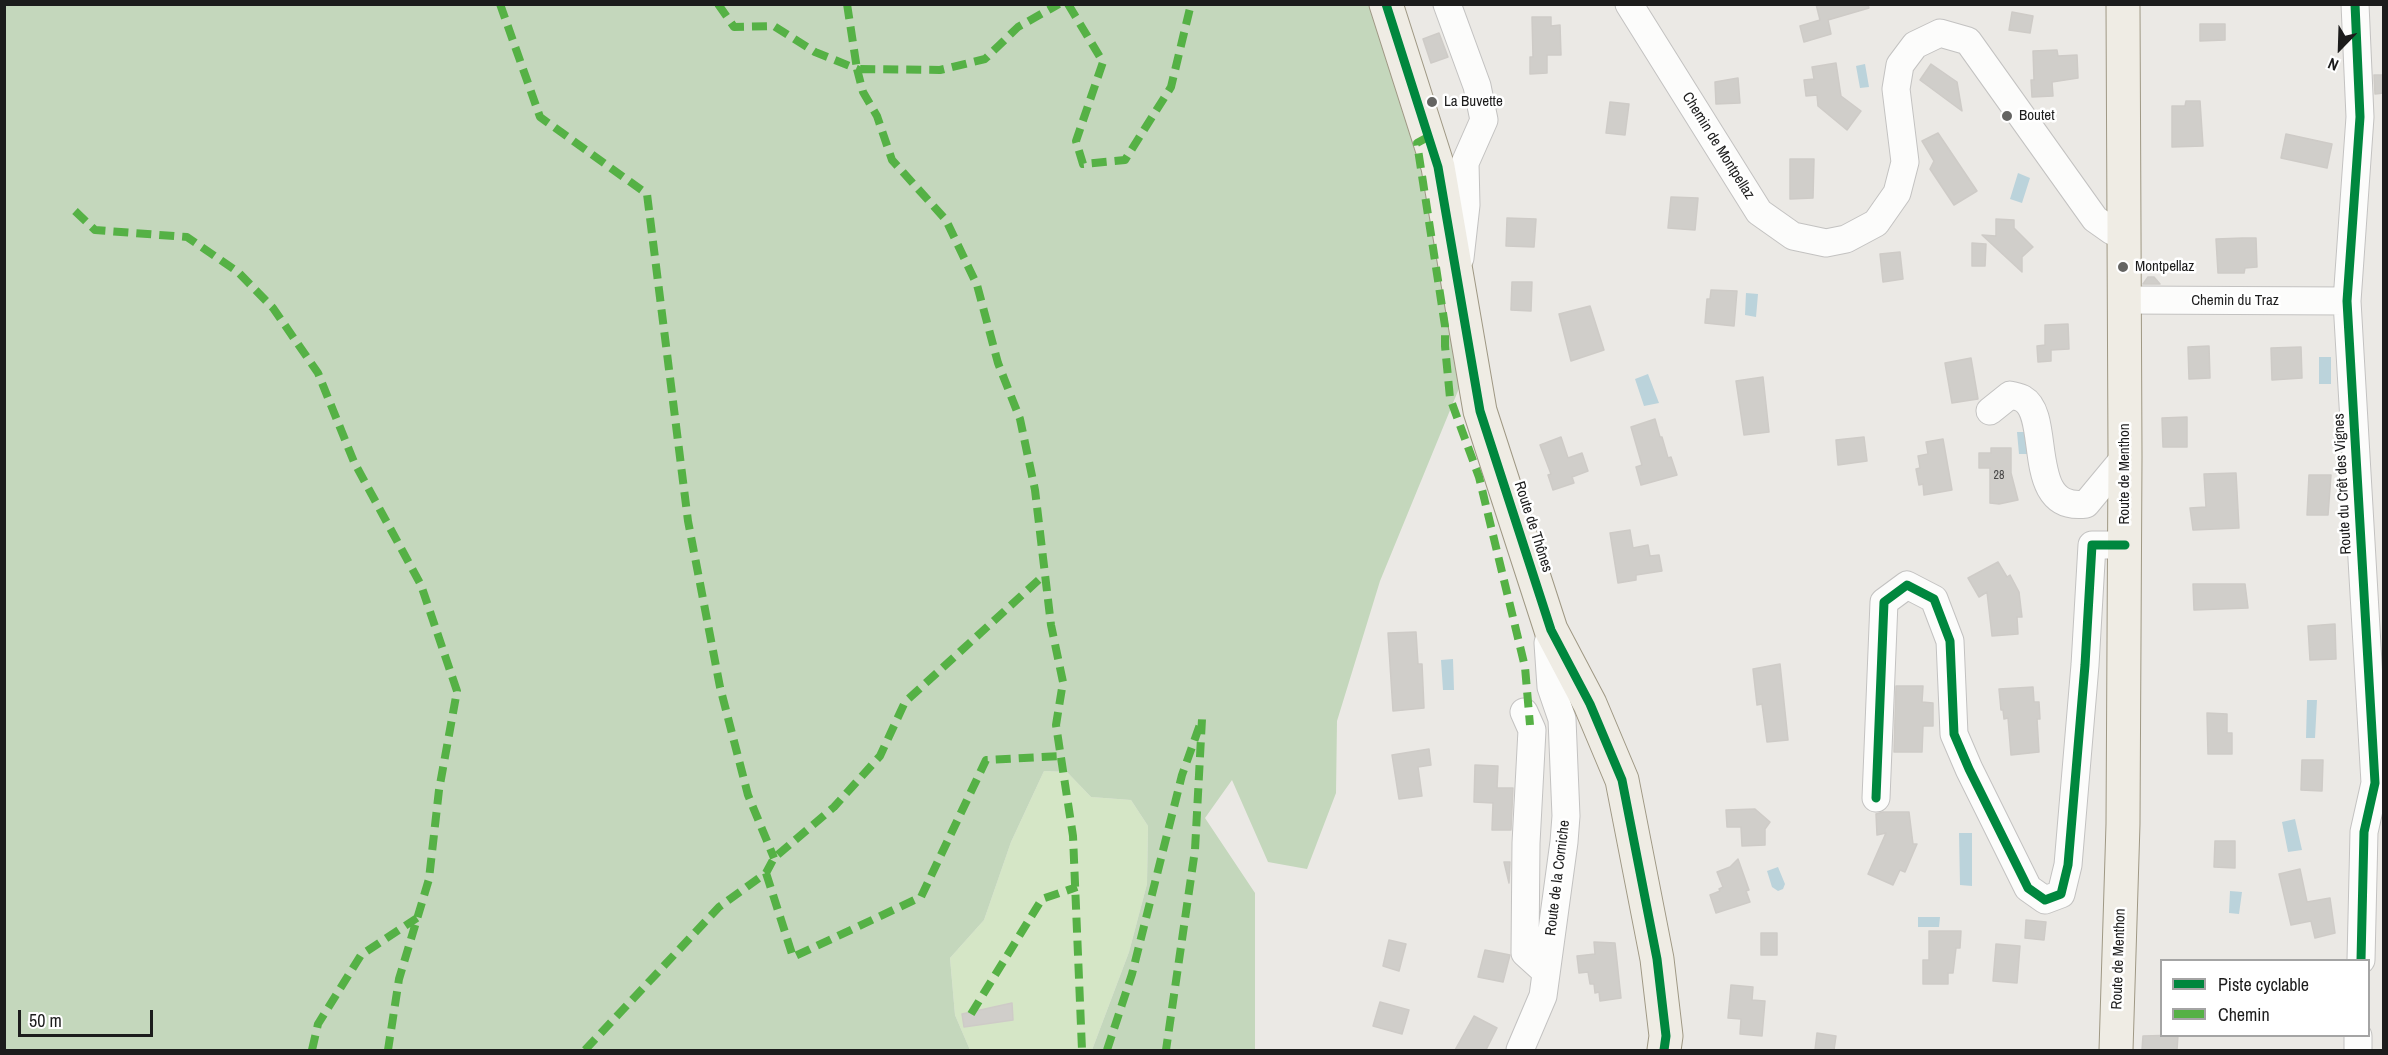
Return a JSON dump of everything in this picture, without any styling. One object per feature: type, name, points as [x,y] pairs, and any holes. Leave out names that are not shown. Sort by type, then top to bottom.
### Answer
[{"type":"main road","name":"Route de Thônes","points":[[1386,4],[1434,155],[1480,411],[1551,630],[1590,704],[1622,780],[1657,959],[1666,1036],[1664,1050]]},
{"type":"main road","name":"Route de Menthon","points":[[2116,1050],[2123,824],[2125,545],[2123,4]]},
{"type":"street","points":[[1447,4],[1477,86],[1484,120],[1465,163],[1466,205],[1457,280]]},
{"type":"street","name":"Chemin de Montpellaz","points":[[1629,4],[1759,212],[1793,236],[1826,243],[1846,239],[1876,223],[1897,193],[1905,162],[1896,89],[1900,65],[1915,45],[1940,33],[1968,41],[2095,219],[2112,231],[2124,233]]},
{"type":"street","name":"Route du Crêt des Vignes","points":[[2355,4],[2360,117],[2347,301],[2375,783],[2364,832],[2361,959]]},
{"type":"street","points":[[1434,155],[1465,163]]},
{"type":"street","name":"Chemin du Traz","points":[[2124,300],[2347,301]]},
{"type":"street","points":[[1990,411],[2010,395],[2024,399],[2032,409],[2045,475],[2055,495],[2073,505],[2086,504],[2125,457]]},
{"type":"street","points":[[1876,798],[1884,602],[1908,585],[1934,599],[1950,641],[1954,734],[1973,778],[2028,888],[2045,900],[2061,894],[2068,865],[2085,665],[2092,545],[2125,545]]},
{"type":"street","name":"Route de la Corniche","points":[[1520,1050],[1543,996],[1566,816],[1562,720],[1551,687],[1548,643],[1551,630]]},
{"type":"street","points":[[1524,712],[1532,729],[1526,843],[1525,953],[1546,972]]},
{"type":"green space","points":[[5,5],[1402,5],[1460,386],[1380,581],[1337,721],[1336,793],[1307,869],[1268,862],[1232,780],[1205,818],[1255,893],[1255,1050],[1092,1050],[1129,952],[1147,884],[1148,826],[1131,800],[1091,797],[1067,772],[1044,771],[1011,842],[984,920],[950,958],[955,1015],[970,1050],[5,1050]]},
{"type":"green space","points":[[1044,771],[1067,772],[1091,797],[1131,800],[1148,826],[1147,884],[1129,952],[1092,1050],[970,1050],[955,1015],[950,958],[984,920],[1011,842]]},
{"type":"water","points":[[1865,64],[1869,87],[1860,88],[1856,66]]},
{"type":"water","points":[[2018,173],[2030,178],[2022,203],[2010,199]]},
{"type":"water","points":[[1746,293],[1758,294],[1756,317],[1745,315]]},
{"type":"water","points":[[2319,357],[2331,357],[2331,384],[2319,384]]},
{"type":"water","points":[[1648,374],[1659,403],[1644,406],[1635,379]]},
{"type":"water","points":[[2017,432],[2029,432],[2029,454],[2019,454]]},
{"type":"water","points":[[1453,659],[1454,690],[1443,690],[1441,660]]},
{"type":"water","points":[[2307,700],[2317,700],[2315,738],[2306,738]]},
{"type":"water","points":[[2295,819],[2302,850],[2288,852],[2282,822]]},
{"type":"water","points":[[1959,833],[1972,833],[1972,886],[1960,885]]},
{"type":"water","points":[[1778,867],[1785,884],[1783,889],[1778,891],[1772,887],[1767,871]]},
{"type":"water","points":[[2230,891],[2242,892],[2239,914],[2229,913]]},
{"type":"water","points":[[1918,917],[1940,917],[1939,927],[1918,927]]},
{"type":"building","points":[[1816,4],[1868,4],[1869,8],[1828,20],[1831,34],[1804,42],[1800,26],[1820,20]]},
{"type":"building","points":[[2012,12],[2033,16],[2030,33],[2009,30]]},
{"type":"building","points":[[1532,17],[1551,17],[1551,26],[1560,25],[1561,55],[1547,55],[1547,73],[1530,74],[1530,57],[1533,57]]},
{"type":"building","points":[[2200,24],[2225,24],[2225,40],[2200,41]]},
{"type":"building","points":[[1439,33],[1448,57],[1431,63],[1423,39]]},
{"type":"building","points":[[2057,50],[2058,56],[2077,55],[2078,78],[2052,82],[2053,96],[2032,97],[2033,51]]},
{"type":"building","points":[[1836,63],[1841,96],[1861,111],[1847,130],[1818,106],[1817,95],[1806,96],[1804,80],[1814,79],[1812,67]]},
{"type":"building","points":[[1931,64],[1957,82],[1962,111],[1920,80]]},
{"type":"building","points":[[2374,75],[2384,75],[2384,93],[2375,94]]},
{"type":"building","points":[[1738,78],[1740,103],[1716,104],[1715,82]]},
{"type":"building","points":[[2186,101],[2200,101],[2203,146],[2172,147],[2172,106],[2185,106]]},
{"type":"building","points":[[1610,102],[1629,104],[1625,135],[1606,133]]},
{"type":"building","points":[[1938,133],[1977,191],[1954,205],[1930,169],[1934,161],[1922,141]]},
{"type":"building","points":[[2286,134],[2332,144],[2327,168],[2281,158]]},
{"type":"building","points":[[1790,159],[1814,159],[1813,198],[1790,199]]},
{"type":"building","points":[[1671,197],[1698,198],[1695,230],[1668,228]]},
{"type":"building","points":[[1507,218],[1536,219],[1534,247],[1506,246]]},
{"type":"building","points":[[1996,219],[2014,220],[2014,228],[2033,247],[2022,257],[2022,272],[1982,235],[1996,236]]},
{"type":"building","points":[[2256,238],[2257,267],[2245,268],[2244,273],[2218,273],[2216,239]]},
{"type":"building","points":[[1972,243],[1986,244],[1985,266],[1972,266]]},
{"type":"building","points":[[1900,252],[1903,279],[1883,282],[1880,254]]},
{"type":"building","points":[[2148,277],[2154,277],[2160,284],[2143,284]]},
{"type":"building","points":[[1512,282],[1532,282],[1531,311],[1511,310]]},
{"type":"building","points":[[1711,290],[1737,291],[1734,326],[1705,323],[1707,299],[1710,299]]},
{"type":"building","points":[[1590,306],[1604,350],[1571,361],[1559,314]]},
{"type":"building","points":[[2068,324],[2069,349],[2051,350],[2051,361],[2038,362],[2037,346],[2045,345],[2045,325]]},
{"type":"building","points":[[2209,346],[2210,378],[2189,379],[2188,347]]},
{"type":"building","points":[[2301,347],[2302,378],[2272,380],[2271,348]]},
{"type":"building","points":[[1971,358],[1978,399],[1952,403],[1945,363]]},
{"type":"building","points":[[1763,377],[1769,432],[1744,435],[1736,381]]},
{"type":"building","points":[[2187,417],[2187,447],[2163,447],[2162,418]]},
{"type":"building","points":[[1655,419],[1668,458],[1671,457],[1677,475],[1641,485],[1636,467],[1642,465],[1631,427]]},
{"type":"building","points":[[1561,437],[1568,458],[1582,453],[1588,471],[1572,477],[1574,483],[1553,490],[1548,475],[1551,474],[1540,445]]},
{"type":"building","points":[[1864,437],[1867,461],[1838,465],[1836,440]]},
{"type":"building","points":[[1943,439],[1952,490],[1924,495],[1923,484],[1919,485],[1916,469],[1920,468],[1918,456],[1928,454],[1926,442]]},
{"type":"building","points":[[1991,448],[2011,448],[2011,473],[2018,500],[1999,504],[1990,503],[1990,468],[1979,468],[1979,453],[1991,453]]},
{"type":"building","points":[[2236,473],[2239,528],[2193,530],[2190,508],[2206,507],[2204,474]]},
{"type":"building","points":[[2309,475],[2331,475],[2328,515],[2307,515]]},
{"type":"building","points":[[1630,530],[1633,548],[1648,545],[1650,556],[1659,555],[1662,571],[1636,575],[1636,580],[1618,583],[1610,533]]},
{"type":"building","points":[[1998,562],[2007,577],[2010,575],[2019,592],[2022,617],[2017,617],[2018,634],[1992,636],[1987,592],[1979,597],[1968,578]]},
{"type":"building","points":[[2193,584],[2245,584],[2248,608],[2194,610]]},
{"type":"building","points":[[2335,624],[2336,659],[2310,660],[2308,626]]},
{"type":"building","points":[[1416,632],[1418,664],[1422,664],[1424,708],[1393,711],[1388,633]]},
{"type":"building","points":[[1780,664],[1788,740],[1767,742],[1762,704],[1757,705],[1753,669]]},
{"type":"building","points":[[1896,686],[1923,686],[1922,702],[1933,703],[1933,726],[1923,726],[1922,752],[1894,752]]},
{"type":"building","points":[[2033,687],[2034,702],[2039,702],[2040,719],[2037,719],[2039,752],[2011,755],[2008,718],[2004,719],[2003,710],[2001,710],[1999,689]]},
{"type":"building","points":[[2207,713],[2227,714],[2227,733],[2232,733],[2232,754],[2208,754]]},
{"type":"building","points":[[1429,749],[1431,765],[1418,767],[1422,796],[1399,799],[1392,755]]},
{"type":"building","points":[[2302,760],[2323,760],[2322,791],[2301,790]]},
{"type":"building","points":[[1475,765],[1498,766],[1497,788],[1513,788],[1511,830],[1492,830],[1493,803],[1474,802]]},
{"type":"building","points":[[1755,809],[1770,822],[1765,829],[1765,845],[1742,846],[1741,827],[1727,827],[1726,810]]},
{"type":"building","points":[[1909,812],[1913,844],[1917,844],[1905,872],[1900,870],[1893,885],[1868,874],[1886,833],[1877,835],[1876,814]]},
{"type":"building","points":[[2215,841],[2235,841],[2235,868],[2214,867]]},
{"type":"building","points":[[1738,859],[1749,890],[1746,891],[1750,902],[1716,913],[1710,895],[1720,891],[1719,889],[1723,887],[1717,872],[1730,867]]},
{"type":"building","points":[[1504,862],[1510,862],[1509,883]]},
{"type":"building","points":[[2300,869],[2307,902],[2330,898],[2335,933],[2315,938],[2311,921],[2291,925],[2279,874]]},
{"type":"building","points":[[2026,920],[2046,922],[2044,940],[2025,938]]},
{"type":"building","points":[[1929,931],[1961,931],[1960,948],[1956,948],[1953,973],[1948,973],[1948,984],[1923,984],[1923,960],[1929,960]]},
{"type":"building","points":[[1761,933],[1777,933],[1777,955],[1761,955]]},
{"type":"building","points":[[1389,940],[1406,944],[1399,971],[1383,966]]},
{"type":"building","points":[[1594,942],[1615,943],[1621,998],[1600,1001],[1599,992],[1595,993],[1594,984],[1590,984],[1588,972],[1579,973],[1577,956],[1595,954]]},
{"type":"building","points":[[1996,944],[2020,946],[2017,983],[1993,981]]},
{"type":"building","points":[[1485,950],[1510,955],[1503,982],[1478,977]]},
{"type":"building","points":[[1731,985],[1753,987],[1752,1000],[1765,1001],[1762,1036],[1740,1034],[1741,1019],[1728,1018]]},
{"type":"building","points":[[1380,1002],[1409,1010],[1402,1034],[1373,1026]]},
{"type":"building","points":[[1012,1003],[1013,1020],[964,1027],[962,1014]]},
{"type":"building","points":[[1474,1016],[1497,1028],[1486,1050],[1455,1050]]},
{"type":"building","points":[[1817,1033],[1836,1036],[1834,1050],[1815,1050]]},
{"type":"building","points":[[2143,1036],[2178,1037],[2177,1050],[2142,1050]]},
{"type":"marked path","points":[[500,4],[540,117],[647,194],[688,521],[720,687],[748,795],[774,858]]},
{"type":"marked path","points":[[718,4],[734,27],[774,26],[815,52],[857,69],[863,92],[877,116],[892,160],[946,220],[977,285],[998,363],[1020,419],[1035,490],[1051,625],[1063,682],[1056,725],[1073,836],[1082,1050]]},
{"type":"marked path","points":[[847,4],[857,69],[940,70],[985,59],[1018,27],[1059,4]]},
{"type":"marked path","points":[[1068,4],[1103,62],[1076,141],[1083,164],[1125,160],[1171,87],[1191,4]]},
{"type":"marked path","points":[[1428,137],[1417,143],[1445,326],[1450,398],[1479,477],[1525,667],[1530,725]]},
{"type":"marked path","points":[[75,211],[95,230],[187,237],[238,272],[273,308],[318,373],[354,462],[421,585],[457,691],[439,790],[429,879],[399,979],[388,1050]]},
{"type":"marked path","points":[[585,1050],[719,907],[766,873],[774,858],[834,807],[880,756],[905,702],[1044,575]]},
{"type":"marked path","points":[[1107,1050],[1132,974],[1182,775],[1202,719],[1195,850],[1166,1050]]},
{"type":"marked path","points":[[766,873],[793,957],[921,897],[986,760],[1061,756]]},
{"type":"marked path","points":[[971,1014],[1042,899],[1077,887]]},
{"type":"marked path","points":[[312,1050],[318,1024],[361,955],[417,918]]},
{"type":"cycle path","points":[[1386,4],[1438,167],[1480,411],[1551,630],[1590,704],[1622,780],[1657,959],[1666,1036],[1664,1050]]},
{"type":"cycle path","points":[[2355,4],[2360,117],[2347,301],[2375,783],[2364,832],[2361,959]]},
{"type":"cycle path","points":[[1876,798],[1884,602],[1907,585],[1934,599],[1950,641],[1954,734],[2028,888],[2045,900],[2061,894],[2068,865],[2085,665],[2092,545],[2125,545]]},
{"type":"place","name":"La Buvette","points":[[1432,102]]},
{"type":"place","name":"Boutet","points":[[2007,116]]},
{"type":"place","name":"Montpellaz","points":[[2123,267]]}]
